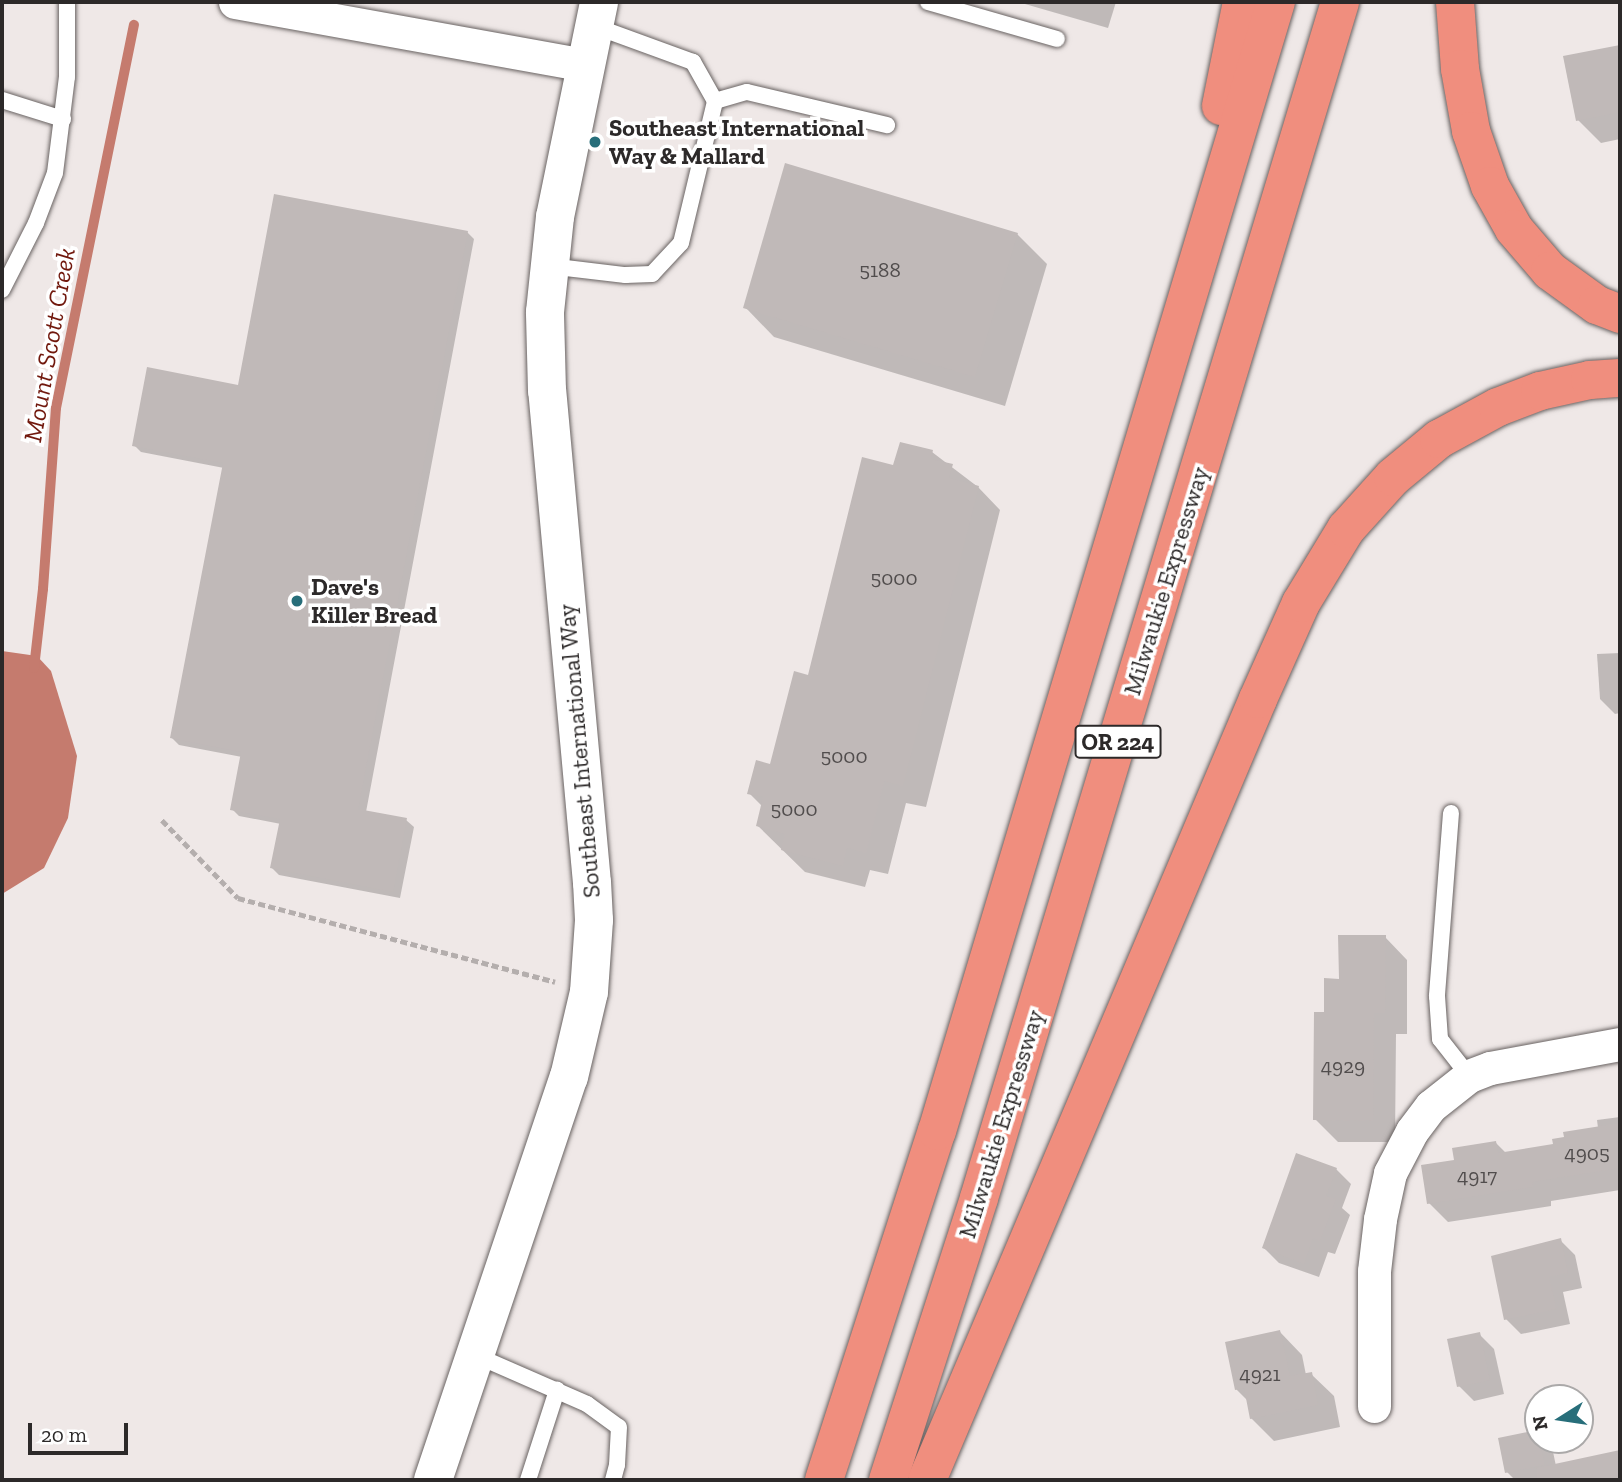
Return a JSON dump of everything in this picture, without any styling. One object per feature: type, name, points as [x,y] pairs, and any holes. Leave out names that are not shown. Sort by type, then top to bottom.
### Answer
[{"type":"highway","points":[[1172,348],[1242,2]]},
{"type":"highway","name":"OR 224","points":[[824,1480],[937,1131],[1276,2]]},
{"type":"highway","name":"Milwaukie Expressway","points":[[888,1480],[984,1185],[1340,2]]},
{"type":"highway","points":[[1455,2],[1460,69],[1471,131],[1490,186],[1514,229],[1550,271],[1597,305],[1620,314]]},
{"type":"highway","points":[[927,1480],[1301,603],[1346,529],[1393,477],[1439,439],[1486,413],[1540,391],[1590,380],[1620,378]]},
{"type":"street","points":[[235,2],[268,5],[584,65]]},
{"type":"street","name":"Southeast International Way","points":[[433,1480],[569,1077],[590,992],[594,920],[592,883],[546,378],[549,266],[555,217],[596,13]]},
{"type":"street","points":[[1374,1406],[1374,1271],[1380,1219],[1390,1173],[1412,1131],[1431,1106],[1469,1076],[1490,1068],[1620,1044]]},
{"type":"lane","points":[[2,290],[36,223],[55,173],[63,120],[67,2]]},
{"type":"lane","points":[[928,2],[1057,39]]},
{"type":"lane","points":[[549,266],[625,275],[652,274],[681,243],[715,101],[693,62],[596,13]]},
{"type":"lane","points":[[715,101],[747,92],[887,125]]},
{"type":"lane","points":[[2,100],[63,120]]},
{"type":"lane","points":[[1451,813],[1437,996],[1440,1039],[1469,1076]]},
{"type":"lane","points":[[475,1355],[587,1404],[620,1427],[613,1480]]},
{"type":"lane","points":[[528,1480],[557,1390]]},
{"type":"path","points":[[162,820],[238,898],[590,992]]},
{"type":"shaded area","points":[[2,651],[37,656],[51,671],[77,756],[68,818],[44,868],[2,894]]},
{"type":"building","points":[[1620,45],[1620,112],[1576,121],[1563,56]]},
{"type":"building","points":[[785,163],[1018,233],[975,377],[743,308]]},
{"type":"building","name":"Dave's Killer Bread","points":[[274,194],[468,231],[358,809],[407,818],[393,892],[270,868],[280,819],[230,810],[241,752],[170,738],[223,463],[132,446],[147,367],[238,385]]},
{"type":"building","points":[[900,442],[933,450],[931,459],[953,464],[949,478],[979,486],[903,786],[884,781],[866,853],[847,848],[843,866],[781,850],[785,834],[756,826],[763,797],[747,794],[756,760],[770,764],[794,671],[808,675],[862,457],[893,465]]},
{"type":"building","points":[[1338,935],[1386,935],[1385,1013],[1374,1013],[1373,1121],[1313,1120],[1314,1012],[1324,1012],[1324,978],[1339,979]]},
{"type":"building","points":[[1620,1123],[1620,1168],[1532,1182],[1533,1187],[1427,1204],[1421,1165],[1454,1160],[1452,1148],[1496,1141],[1498,1153],[1553,1144],[1552,1139],[1564,1137],[1563,1132]]},
{"type":"building","points":[[1296,1153],[1337,1168],[1326,1196],[1336,1199],[1320,1241],[1313,1238],[1304,1264],[1262,1248]]},
{"type":"building","points":[[1561,1238],[1568,1273],[1549,1277],[1556,1309],[1504,1320],[1491,1256]]},
{"type":"building","points":[[1280,1330],[1290,1376],[1312,1372],[1318,1405],[1250,1419],[1244,1388],[1235,1390],[1225,1342]]},
{"type":"building","points":[[1480,1332],[1490,1380],[1457,1387],[1447,1339]]},
{"type":"building","points":[[1524,1433],[1524,1454],[1542,1454],[1545,1465],[1505,1473],[1498,1438]]},
{"type":"building","points":[[1620,1450],[1620,1480],[1537,1480],[1536,1468]]},
{"type":"waterway","name":"Mount Scott Creek","points":[[34,668],[43,589],[56,408],[134,25]]},
{"type":"place","name":"Southeast International Way & Mallard","points":[[595,142]]},
{"type":"place","name":"Dave's Killer Bread","points":[[297,601]]}]
